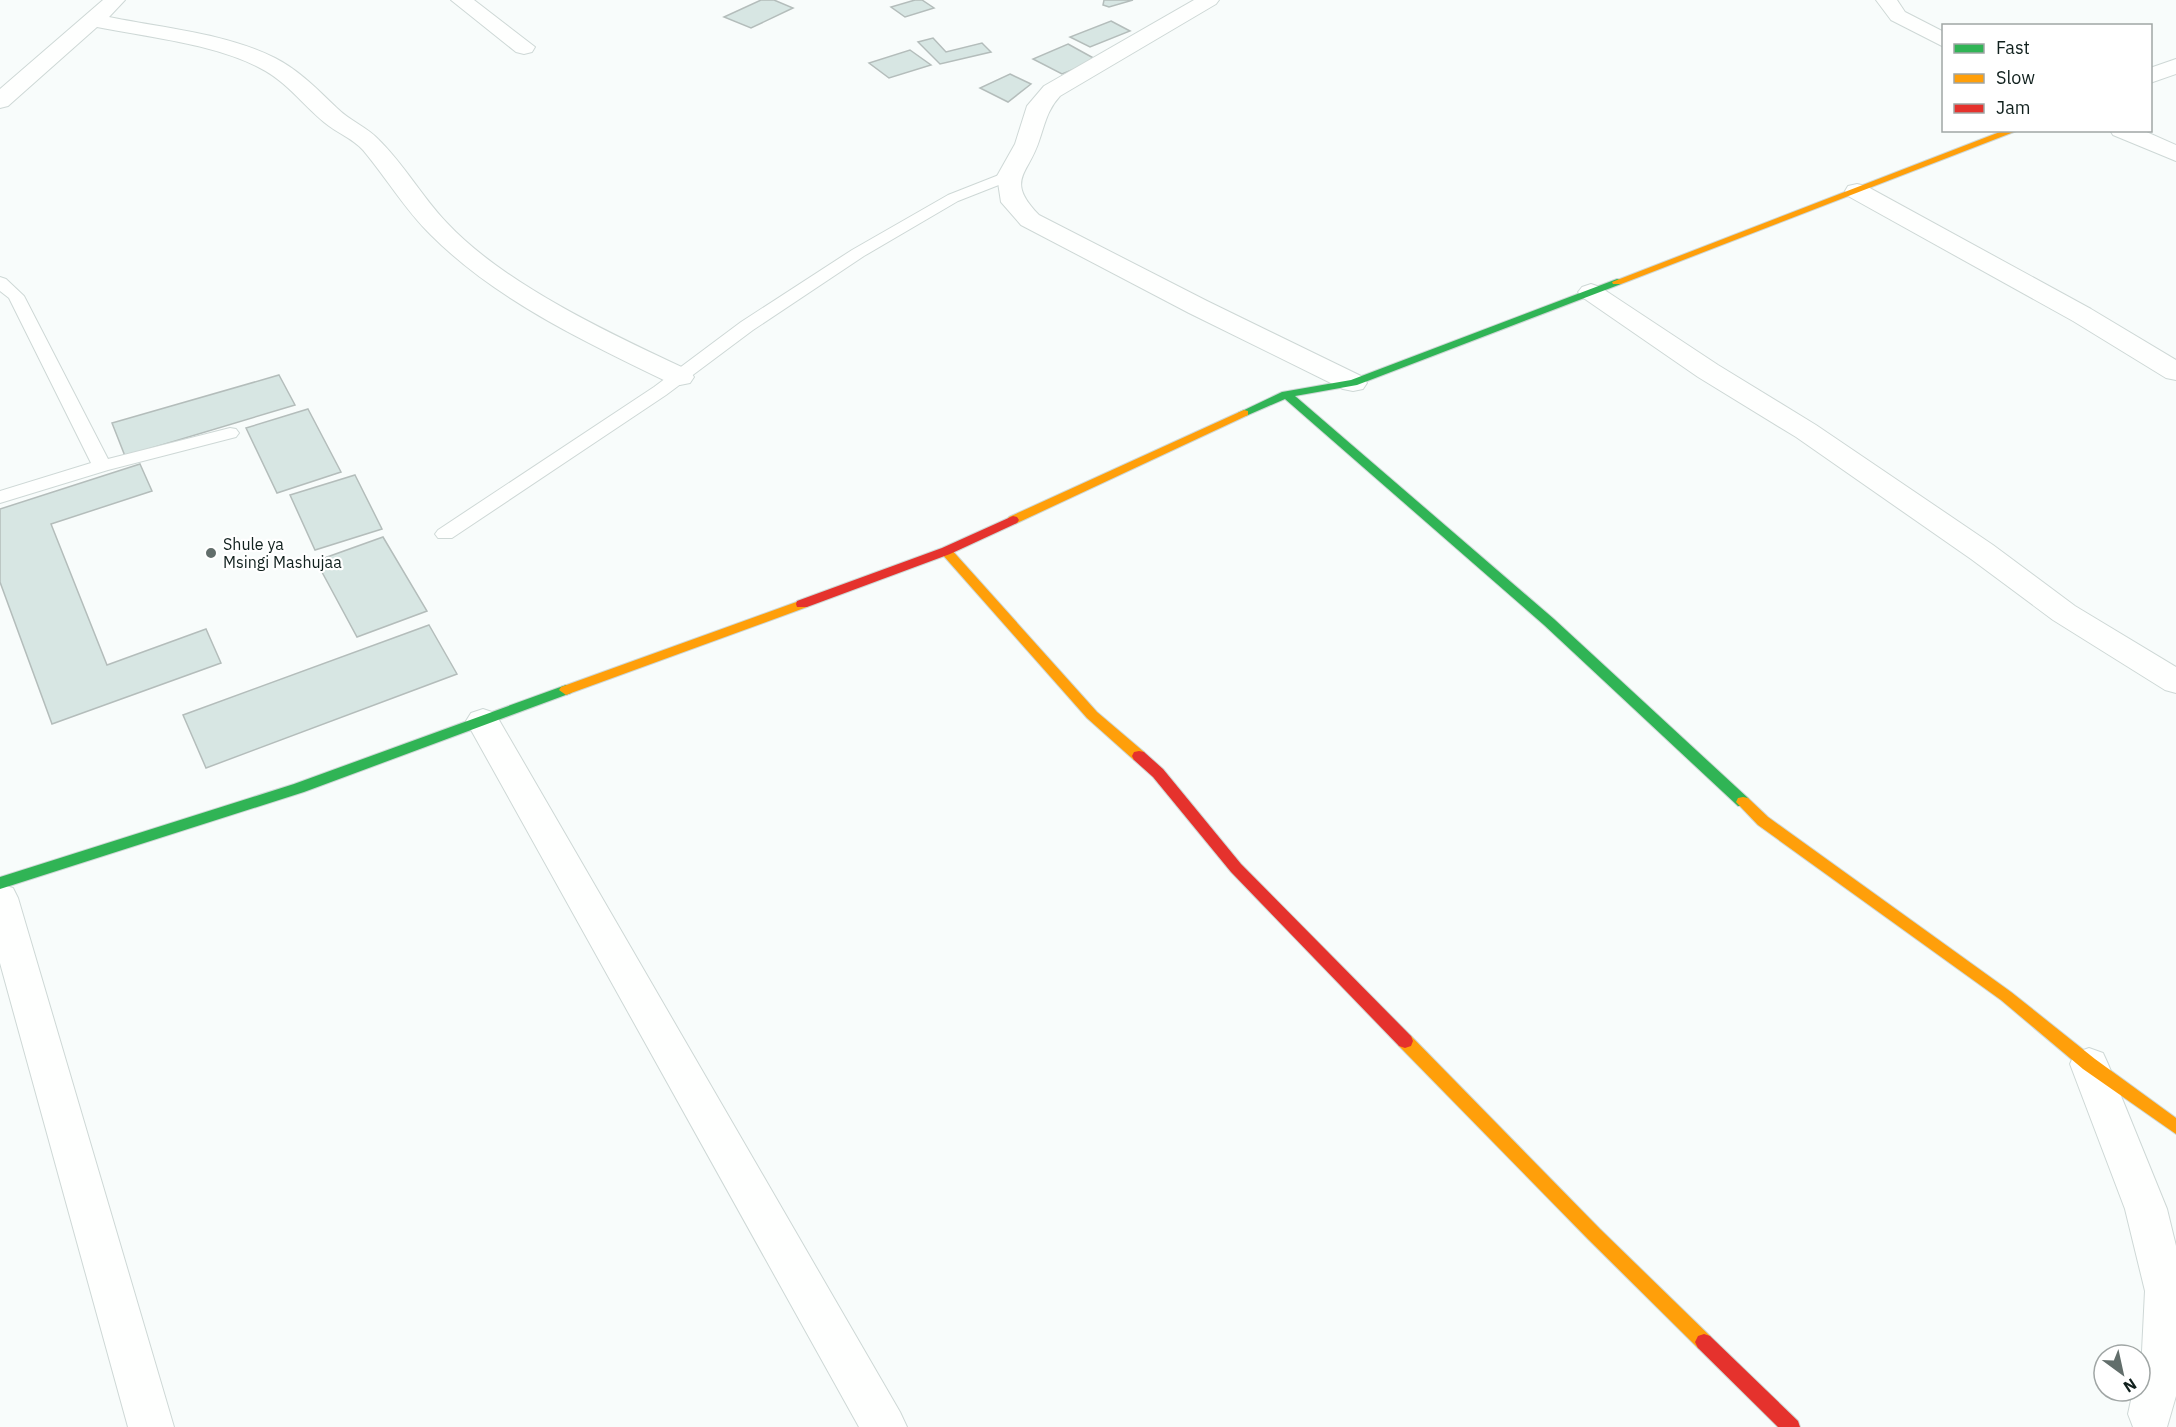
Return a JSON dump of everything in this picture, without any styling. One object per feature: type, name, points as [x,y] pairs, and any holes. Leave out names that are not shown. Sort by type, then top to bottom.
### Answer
[{"type":"street","points":[[0,101],[115,0]]},
{"type":"street","points":[[461,0],[524,47]]},
{"type":"street","points":[[1209,0],[1052,91],[1038,106],[1027,144],[1009,176],[1013,202],[1030,220],[1198,307],[1353,383]]},
{"type":"street","points":[[1886,0],[1898,16],[1942,40]]},
{"type":"street","points":[[93,20],[231,48],[268,63],[295,81],[336,120],[369,142],[439,229],[480,264],[525,295],[600,337],[680,376]]},
{"type":"street","points":[[2152,76],[2176,66]]},
{"type":"street","points":[[0,882],[299,788],[946,551],[1286,394],[1353,383],[2010,132]]},
{"type":"street","points":[[2126,132],[2176,154]]},
{"type":"street","points":[[1857,191],[2082,315],[2176,372]]},
{"type":"street","points":[[1592,292],[1708,371],[1806,431],[1982,552],[2064,613],[2176,682]]},
{"type":"street","points":[[1286,394],[1549,622],[1763,821],[2006,996],[2089,1064],[2176,1127]]},
{"type":"street","points":[[946,551],[1092,715],[1158,773],[1236,868],[1594,1234],[1791,1427]]},
{"type":"street","points":[[483,722],[884,1427]]},
{"type":"street","points":[[0,898],[151,1427]]},
{"type":"street","points":[[2089,1064],[2146,1209],[2166,1291],[2163,1352],[2143,1421]]},
{"type":"street","points":[[2143,1421],[2176,1380]]},
{"type":"lane","points":[[445,534],[680,376],[747,326],[858,253],[953,198],[1009,176]]},
{"type":"lane","points":[[0,282],[16,296],[102,466]]},
{"type":"lane","points":[[0,497],[102,466],[230,433]]},
{"type":"building","points":[[761,0],[774,0],[793,8],[751,28],[724,17]]},
{"type":"building","points":[[922,0],[934,8],[905,17],[891,7]]},
{"type":"building","points":[[1104,0],[1133,0],[1109,7],[1103,5]]},
{"type":"building","points":[[1111,21],[1130,31],[1090,47],[1070,37]]},
{"type":"building","points":[[933,38],[946,52],[982,43],[991,52],[940,64],[918,42]]},
{"type":"building","points":[[1068,44],[1097,60],[1062,74],[1033,59]]},
{"type":"building","points":[[910,50],[931,65],[889,78],[869,63]]},
{"type":"building","points":[[1010,74],[1031,84],[1008,102],[980,88]]},
{"type":"building","points":[[279,375],[295,405],[125,456],[112,423]]},
{"type":"building","points":[[308,409],[341,472],[277,493],[246,428]]},
{"type":"building","points":[[140,464],[152,491],[51,524],[107,665],[206,629],[221,663],[52,724],[0,582],[0,509]]},
{"type":"building","points":[[355,475],[382,529],[315,550],[290,495]]},
{"type":"building","points":[[383,537],[427,611],[357,637],[316,561]]},
{"type":"building","points":[[429,625],[457,674],[206,768],[183,715]]},
{"type":"traffic: fast","points":[[1244,413],[1286,394],[1353,383],[1617,282]]},
{"type":"traffic: fast","points":[[1286,394],[1549,622],[1743,802]]},
{"type":"traffic: fast","points":[[0,883],[299,788],[566,690]]},
{"type":"traffic: slow","points":[[1617,282],[2010,132]]},
{"type":"traffic: slow","points":[[1013,520],[1244,413]]},
{"type":"traffic: slow","points":[[946,551],[1092,715],[1139,756]]},
{"type":"traffic: slow","points":[[566,690],[802,604]]},
{"type":"traffic: slow","points":[[1743,802],[1763,821],[2006,996],[2089,1064],[2176,1127]]},
{"type":"traffic: slow","points":[[1405,1041],[1594,1234],[1704,1342]]},
{"type":"traffic: jam","points":[[802,604],[946,551],[1013,520]]},
{"type":"traffic: jam","points":[[1139,756],[1158,773],[1236,868],[1405,1041]]},
{"type":"traffic: jam","points":[[1704,1342],[1791,1427]]},
{"type":"place","name":"Shule ya Msingi Mashujaa","points":[[211,553]]}]
